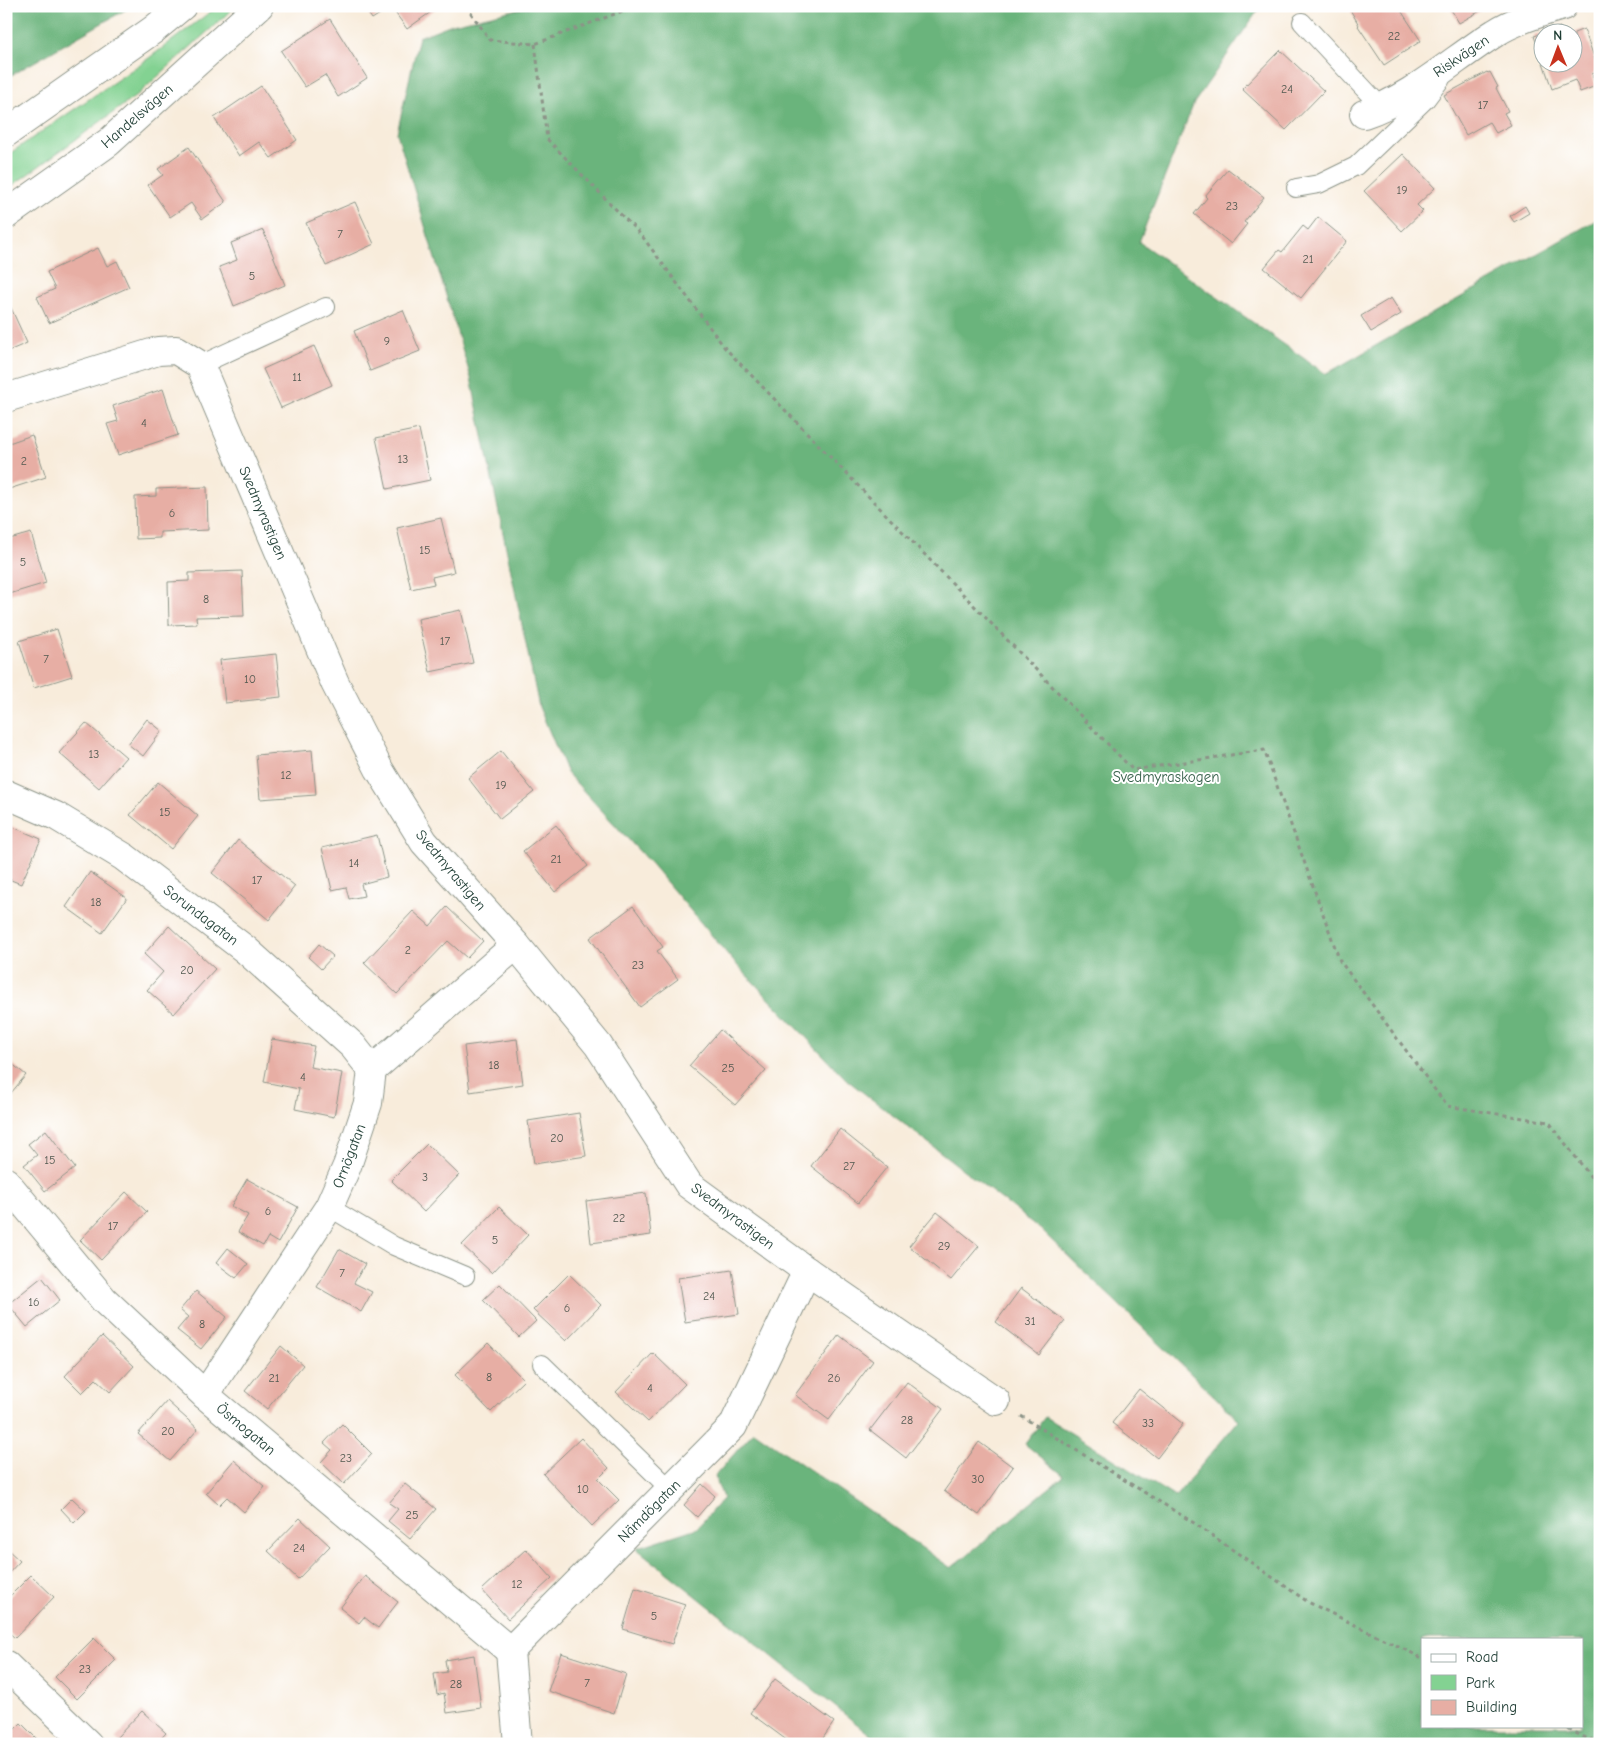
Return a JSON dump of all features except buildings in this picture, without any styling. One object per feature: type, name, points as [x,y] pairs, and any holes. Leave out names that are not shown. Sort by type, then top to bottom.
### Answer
[{"type":"street","points":[[6,133],[153,30],[182,6]]},
{"type":"street","name":"Handelsvägen","points":[[6,215],[109,142],[259,6]]},
{"type":"street","name":"Riskvägen","points":[[1373,111],[1452,63],[1496,32],[1547,10],[1563,6]]},
{"type":"street","points":[[6,398],[158,351],[176,350],[200,365]]},
{"type":"street","name":"Svedmyrastigen","points":[[200,365],[335,683],[379,769],[424,842],[516,945],[598,1045],[689,1185],[807,1271],[996,1401]]},
{"type":"street","name":"Sorundagatan","points":[[6,794],[56,816],[124,856],[246,950],[353,1046],[372,1070]]},
{"type":"street","points":[[372,1070],[516,945]]},
{"type":"street","name":"Ornögatan","points":[[205,1395],[329,1207],[347,1166],[368,1103],[372,1070]]},
{"type":"street","name":"Ösmogatan","points":[[6,1182],[104,1300],[205,1395],[510,1651]]},
{"type":"street","name":"Nämdögatan","points":[[510,1651],[733,1426],[807,1271]]},
{"type":"street","points":[[510,1651],[518,1744]]},
{"type":"street","points":[[6,1665],[88,1744]]},
{"type":"lane","points":[[1302,22],[1373,111]]},
{"type":"lane","points":[[1296,188],[1319,184],[1356,166],[1426,99],[1452,63]]},
{"type":"lane","points":[[200,365],[326,307]]},
{"type":"lane","points":[[329,1207],[394,1246],[465,1276]]},
{"type":"lane","points":[[542,1364],[670,1490]]},
{"type":"path","points":[[466,6],[490,40],[535,44],[636,6]]},
{"type":"path","points":[[535,44],[547,139],[642,236],[725,348],[1132,770],[1264,750],[1340,961],[1447,1106],[1549,1122],[1600,1189]]},
{"type":"path","points":[[996,1401],[1194,1524],[1308,1602],[1421,1658]]},
{"type":"path","points":[[1565,1728],[1599,1744]]},
{"type":"green space","points":[[6,6],[132,6],[6,78]]},
{"type":"green space","points":[[218,6],[236,6],[136,96],[6,190],[6,156],[149,58]]},
{"type":"green space","name":"Svedmyraskogen","points":[[532,6],[1261,6],[1194,103],[1139,242],[1326,374],[1600,218],[1600,1744],[882,1744],[636,1548],[697,1528],[723,1498],[715,1476],[754,1431],[951,1568],[1064,1476],[1025,1444],[1045,1417],[1175,1497],[1239,1420],[1040,1229],[847,1080],[735,963],[652,865],[567,773],[539,707],[471,378],[397,133],[419,37],[452,24]]}]
